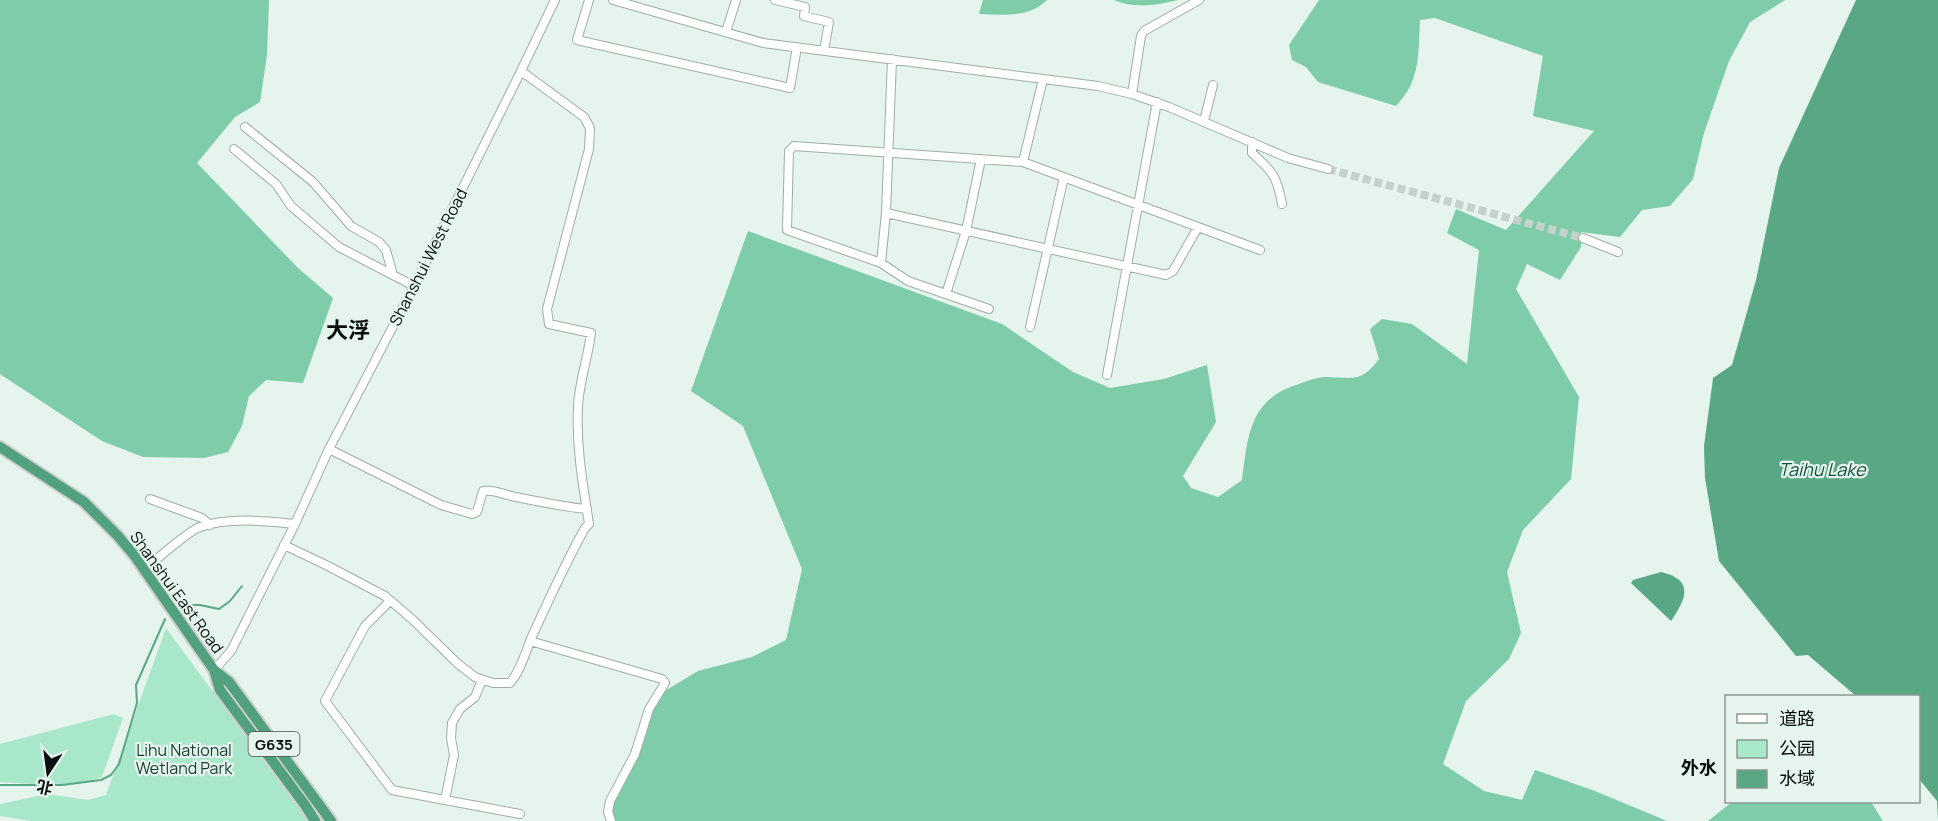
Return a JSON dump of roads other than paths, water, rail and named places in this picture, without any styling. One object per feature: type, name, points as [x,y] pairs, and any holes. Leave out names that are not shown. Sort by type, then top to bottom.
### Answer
[{"type":"highway","name":"Shanshui East Road","points":[[0,447],[84,502],[117,535],[214,670],[229,682],[331,821]]},
{"type":"highway","name":"Shanshui East Road","points":[[214,670],[220,690],[315,821]]},
{"type":"street","name":"Shanshui West Road","points":[[214,670],[231,651],[295,524],[329,449],[414,286],[555,0]]},
{"type":"street","points":[[589,0],[577,40],[790,88],[797,47]]},
{"type":"street","points":[[613,0],[764,43],[1098,86],[1132,94],[1204,121],[1288,158],[1328,169]]},
{"type":"street","points":[[726,32],[736,0]]},
{"type":"street","points":[[775,0],[805,7],[804,16],[829,22],[824,51]]},
{"type":"street","points":[[1132,94],[1141,36],[1144,31],[1199,0]]},
{"type":"street","points":[[881,263],[886,213],[892,59]]},
{"type":"street","points":[[284,545],[328,566],[390,601],[475,677],[493,683],[510,683],[516,676],[567,560],[589,524],[579,456],[578,407],[581,378],[591,333],[549,324],[547,309],[589,149],[590,128],[584,117],[521,71]]},
{"type":"street","points":[[1023,162],[1043,79]]},
{"type":"street","points":[[1204,121],[1213,85]]},
{"type":"street","points":[[1107,375],[1157,102]]},
{"type":"street","points":[[245,127],[313,182],[351,226],[379,242],[386,250],[393,275]]},
{"type":"street","points":[[1252,142],[1252,153],[1267,166],[1278,182],[1282,204]]},
{"type":"street","points":[[988,309],[908,281],[881,263],[786,229],[789,151],[794,146],[1023,162],[1260,250]]},
{"type":"street","points":[[234,149],[276,184],[291,207],[339,247],[414,286]]},
{"type":"street","points":[[946,294],[966,231],[981,159]]},
{"type":"street","points":[[1030,327],[1064,177]]},
{"type":"street","points":[[886,213],[1166,275],[1173,271],[1198,227]]},
{"type":"street","points":[[1583,238],[1618,252]]},
{"type":"street","points":[[329,449],[441,505],[472,514],[477,512],[483,491],[492,490],[559,506],[587,509]]},
{"type":"street","points":[[150,499],[202,518],[210,525]]},
{"type":"street","points":[[144,570],[198,527],[260,521],[295,524]]},
{"type":"street","points":[[390,601],[365,626],[325,701],[392,790],[520,814]]},
{"type":"street","points":[[530,641],[662,679],[665,684],[649,709],[635,754],[610,801],[608,812],[611,821]]},
{"type":"street","points":[[445,800],[454,754],[451,738],[452,723],[460,709],[475,697],[482,680]]},
{"type":"water","name":"Taihu Lake","points":[[1856,0],[1938,0],[1938,821],[1937,801],[1920,780],[1920,695],[1855,695],[1808,655],[1796,656],[1719,561],[1705,478],[1704,446],[1713,378],[1732,365],[1756,280],[1779,168]]},
{"type":"water","points":[[1661,572],[1679,580],[1683,585],[1681,605],[1671,621],[1631,583],[1633,580]]},
{"type":"waterway","points":[[183,605],[200,605],[219,609],[230,601],[242,586]]},
{"type":"waterway","points":[[0,785],[62,785],[101,780],[111,775],[119,764],[137,703],[136,685],[165,619]]},
{"type":"tunnel","points":[[1328,169],[1583,238]]},
{"type":"district","name":"大浮","points":[[348,330]]},
{"type":"district","name":"外水","points":[[1699,767]]},
{"type":"park label","name":"Lihu National Wetland Park","points":[[184,759]]}]
